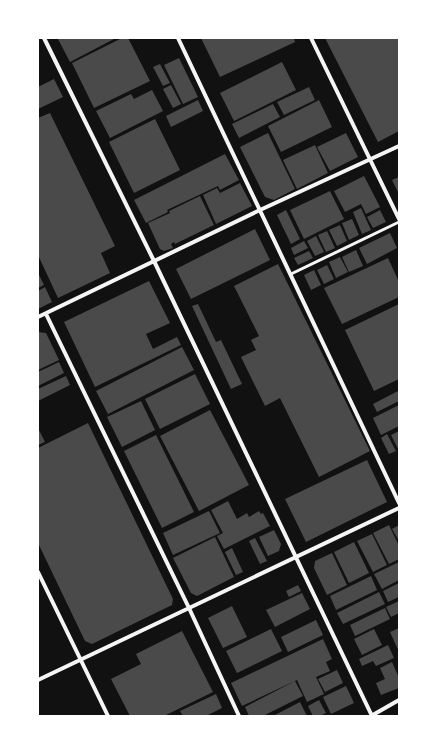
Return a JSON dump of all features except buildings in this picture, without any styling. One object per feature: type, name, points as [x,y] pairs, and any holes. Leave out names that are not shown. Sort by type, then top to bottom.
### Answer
[{"type":"street","points":[[44,38],[154,261],[372,716],[399,700]]},
{"type":"street","points":[[178,38],[399,503]]},
{"type":"street","points":[[311,38],[399,220]]},
{"type":"street","points":[[38,317],[260,210],[399,146]]},
{"type":"street","points":[[46,314],[189,608],[239,716]]},
{"type":"street","points":[[38,680],[399,508]]},
{"type":"street","points":[[38,572],[107,716]]},
{"type":"lane","points":[[291,274],[399,220]]}]
